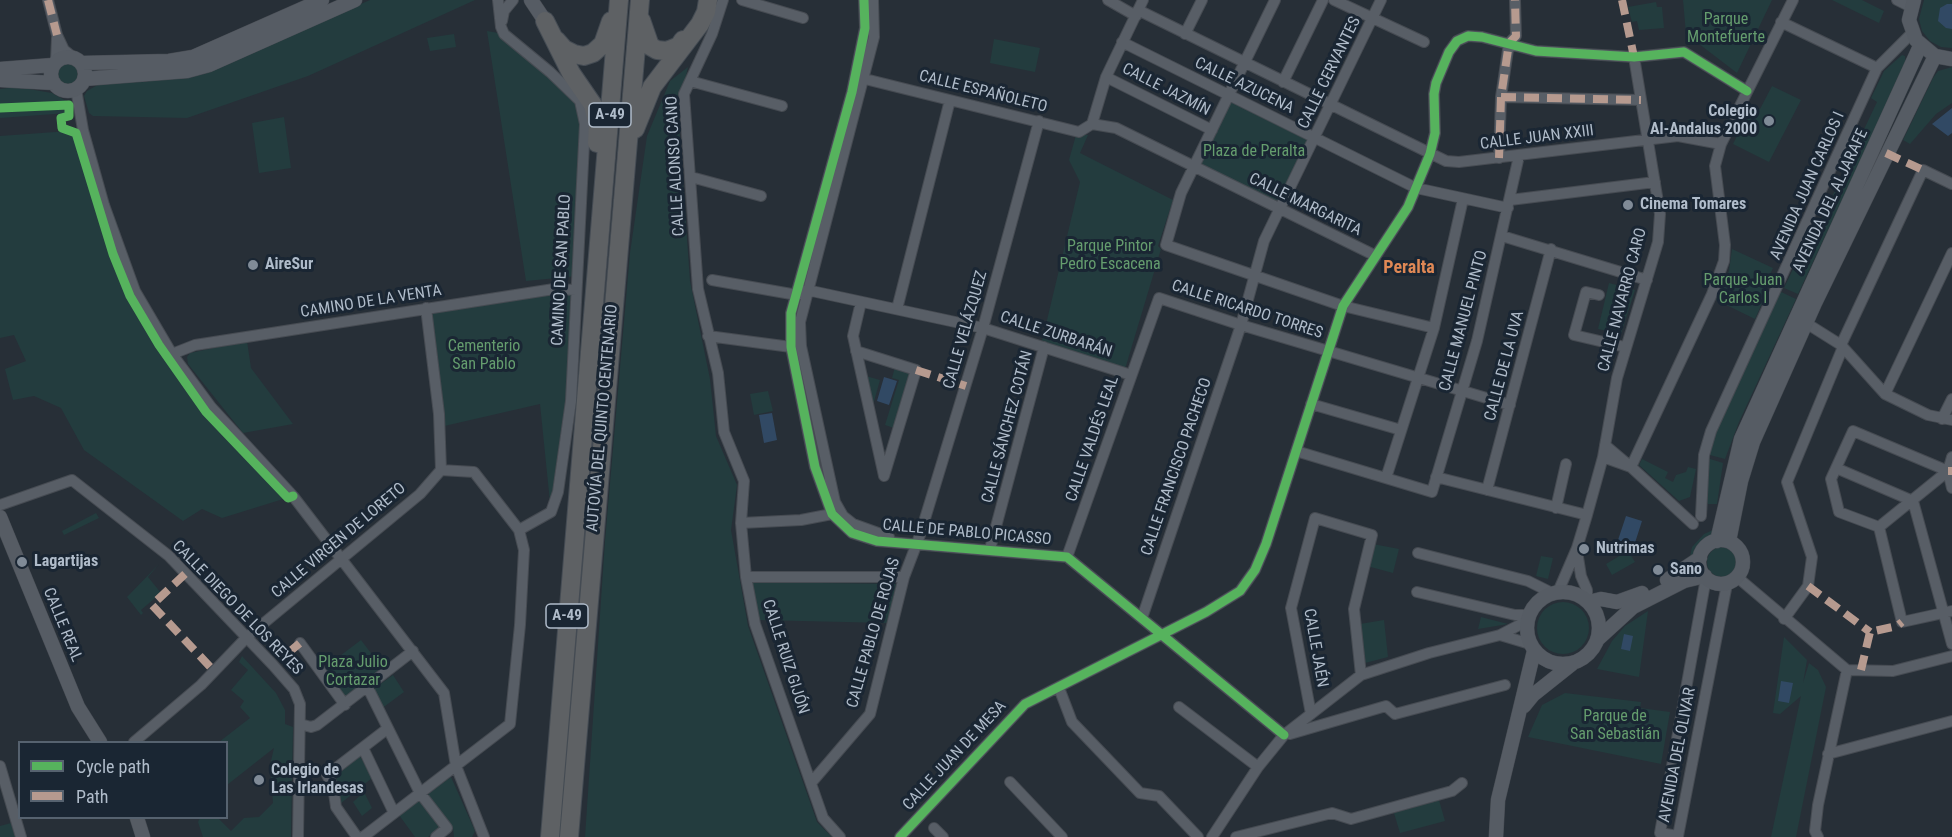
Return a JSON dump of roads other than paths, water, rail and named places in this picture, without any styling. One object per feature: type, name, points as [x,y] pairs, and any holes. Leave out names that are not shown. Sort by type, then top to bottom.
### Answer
[{"type":"highway","points":[[549,29],[564,50],[584,56],[593,53],[603,44],[619,0]]},
{"type":"highway","name":"AUTOVÍA DEL QUINTO CENTENARIO","points":[[550,837],[619,0]]},
{"type":"highway","points":[[639,7],[650,46],[667,51],[679,46],[692,29],[706,0]]},
{"type":"highway","points":[[627,144],[640,117],[644,100],[662,71],[686,45],[700,24],[706,12],[706,0]]},
{"type":"highway","name":"AUTOVÍA DEL QUINTO CENTENARIO","points":[[569,837],[639,7]]},
{"type":"highway","points":[[549,29],[571,73],[593,105],[598,125],[600,230]]},
{"type":"main road","points":[[0,69],[55,63],[64,57],[78,60],[169,61],[193,57],[322,0]]},
{"type":"main road","points":[[0,80],[54,83],[66,91],[80,84],[188,71],[208,65],[354,0]]},
{"type":"main road","points":[[531,0],[549,29]]},
{"type":"main road","points":[[545,0],[549,29]]},
{"type":"main road","points":[[1912,3],[1909,20],[1912,33],[1920,46],[1935,56],[1952,58]]},
{"type":"main road","name":"AVENIDA DEL ALJARAFE","points":[[1723,541],[1741,439],[1920,46]]},
{"type":"main road","name":"AVENIDA DEL ALJARAFE","points":[[1723,541],[1753,442],[1806,323],[1935,56]]},
{"type":"main road","points":[[78,60],[80,84]]},
{"type":"main road","points":[[54,83],[51,74],[55,63]]},
{"type":"main road","name":"CALLE REAL","points":[[1,528],[78,707],[99,741]]},
{"type":"main road","points":[[1496,837],[1498,800],[1521,710],[1532,647],[1528,618],[1542,598],[1555,592],[1573,593],[1588,601],[1630,599],[1680,574],[1700,558],[1706,547],[1723,541],[1740,550],[1743,557],[1742,571],[1732,581],[1712,582],[1706,577],[1700,558]]},
{"type":"main road","points":[[1521,710],[1533,695],[1574,663],[1584,658],[1598,639],[1633,607],[1684,581],[1706,577]]},
{"type":"main road","points":[[1588,601],[1599,620],[1598,639]]},
{"type":"main road","points":[[1532,647],[1552,663],[1574,663]]},
{"type":"main road","points":[[137,819],[143,837]]},
{"type":"street","points":[[48,0],[57,35],[64,50],[78,60]]},
{"type":"street","points":[[498,0],[501,27]]},
{"type":"street","points":[[501,27],[504,11],[513,0]]},
{"type":"street","name":"CALLE ALONSO CANO","points":[[708,336],[698,289],[684,94],[712,34],[723,0]]},
{"type":"street","points":[[742,0],[803,18]]},
{"type":"street","name":"CALLE DE PABLO PICASSO","points":[[864,0],[865,28],[852,92],[802,292],[801,346],[835,502],[843,516],[853,524],[915,544]]},
{"type":"street","name":"CALLE DE PABLO PICASSO","points":[[873,0],[874,38],[865,79],[802,292],[791,313],[790,347],[815,467],[832,514],[852,532],[877,541],[1067,557],[1284,735]]},
{"type":"street","name":"CALLE JUAN XXIII","points":[[1108,0],[1139,9],[1430,154],[1460,162],[1678,136],[1721,144]]},
{"type":"street","points":[[1185,33],[1202,0]]},
{"type":"street","points":[[1275,0],[1194,167],[1182,194],[1166,245],[1343,306],[1434,328]]},
{"type":"street","points":[[1283,82],[1323,0]]},
{"type":"street","points":[[1334,0],[1424,42]]},
{"type":"street","name":"CALLE CERVANTES","points":[[1241,325],[1264,241],[1381,0]]},
{"type":"street","points":[[1498,158],[1501,97],[1509,43],[1516,36],[1515,0]]},
{"type":"street","points":[[1631,467],[1712,294],[1724,261],[1725,244],[1716,166],[1721,144],[1793,0]]},
{"type":"street","points":[[1897,0],[1912,3]]},
{"type":"street","points":[[1092,124],[1106,78],[1139,9]]},
{"type":"street","points":[[1781,22],[1877,69]]},
{"type":"street","name":"CAMINO DE SAN PABLO","points":[[501,27],[504,34],[550,72],[580,101],[585,124],[571,401],[558,492],[551,512],[519,530]]},
{"type":"street","name":"AVENIDA JUAN CARLOS I","points":[[1631,467],[1702,518],[1704,455],[1711,431],[1877,69],[1912,33]]},
{"type":"street","points":[[55,63],[57,35]]},
{"type":"street","name":"CALLE JUAN DE MESA","points":[[900,837],[1025,704],[1206,612],[1240,591],[1255,570],[1266,544],[1343,306],[1374,255],[1408,207],[1430,154],[1435,133],[1434,94],[1449,52],[1457,41],[1468,36],[1482,37],[1536,51],[1634,57],[1684,52],[1747,91]]},
{"type":"street","name":"CALLE AZUCENA","points":[[1122,42],[1416,188],[1463,199],[1509,204],[1655,182]]},
{"type":"street","name":"CALLE NAVARRO CARO","points":[[1555,592],[1577,548],[1587,515],[1603,457],[1625,347],[1658,242],[1660,214],[1634,57]]},
{"type":"street","name":"CALLE JAZMÍN","points":[[1106,78],[1212,130]]},
{"type":"street","name":"CALLE ESPAÑOLETO","points":[[865,79],[1080,132],[1092,124]]},
{"type":"street","points":[[690,81],[782,106]]},
{"type":"street","points":[[80,84],[83,130],[104,205],[135,291],[172,354],[211,407],[293,496],[344,559],[444,693],[456,766],[484,837]]},
{"type":"street","points":[[1501,97],[1641,100]]},
{"type":"street","points":[[897,309],[950,100]]},
{"type":"street","name":"CALLE VELÁZQUEZ","points":[[915,544],[920,535],[983,328],[1039,121]]},
{"type":"street","name":"CALLE MARGARITA","points":[[1092,124],[1116,128],[1374,255]]},
{"type":"street","name":"CALLE MANUEL PINTO","points":[[1386,478],[1432,492],[1477,341],[1519,156]]},
{"type":"street","points":[[1784,619],[1808,586],[1812,557],[1787,482],[1842,346],[1923,170],[1952,184]]},
{"type":"street","points":[[691,177],[760,196]]},
{"type":"street","points":[[1296,452],[1386,478],[1434,328],[1463,199]]},
{"type":"street","points":[[1502,236],[1647,279]]},
{"type":"street","name":"CALLE DE LA UVA","points":[[1487,490],[1551,249]]},
{"type":"street","points":[[1885,394],[1952,253]]},
{"type":"street","points":[[697,262],[712,280]]},
{"type":"street","points":[[698,289],[712,280],[802,292]]},
{"type":"street","name":"CAMINO DE LA VENTA","points":[[172,354],[195,345],[426,308],[554,290],[576,290]]},
{"type":"street","name":"CALLE ZURBARÁN","points":[[802,292],[897,309],[983,328],[1131,375]]},
{"type":"street","points":[[1599,295],[1586,292],[1574,335],[1625,347]]},
{"type":"street","name":"CALLE RICARDO TORRES","points":[[1159,298],[1417,379],[1510,405]]},
{"type":"street","name":"CALLE VALDÉS LEAL","points":[[1067,557],[1159,298]]},
{"type":"street","points":[[856,351],[916,370],[884,476],[856,351],[853,336],[861,302]]},
{"type":"street","points":[[363,837],[510,724],[520,625],[524,550],[519,530],[474,472],[441,470],[439,414],[426,308]]},
{"type":"street","points":[[1806,323],[1842,346],[1885,394],[1908,407],[1947,420],[1952,399]]},
{"type":"street","name":"CALLE FRANCISCO PACHECO","points":[[1142,618],[1241,325]]},
{"type":"street","points":[[708,336],[790,347]]},
{"type":"street","name":"CALLE RUIZ GIJÓN","points":[[708,336],[718,373],[724,432],[744,481],[741,523],[746,577],[755,624],[823,818],[840,837]]},
{"type":"street","name":"CALLE SÁNCHEZ COTÁN","points":[[990,549],[1044,347]]},
{"type":"street","points":[[1311,404],[1401,430]]},
{"type":"street","points":[[1879,527],[1839,512],[1831,479],[1853,431],[1948,471]]},
{"type":"street","points":[[1605,445],[1631,467]]},
{"type":"street","points":[[1603,457],[1631,467]]},
{"type":"street","points":[[1952,458],[1948,471],[1952,488]]},
{"type":"street","points":[[1556,508],[1566,464]]},
{"type":"street","points":[[1836,468],[1913,501],[1948,612],[1952,644]]},
{"type":"street","name":"CALLE VIRGEN DE LORETO","points":[[135,741],[201,685],[247,637],[420,494],[441,470]]},
{"type":"street","points":[[1879,527],[1948,471]]},
{"type":"street","points":[[1436,477],[1587,515]]},
{"type":"street","name":"CALLE DIEGO DE LOS REYES","points":[[0,505],[72,480],[169,556],[247,637],[298,696],[300,724],[298,837]]},
{"type":"street","points":[[741,523],[801,520],[832,514]]},
{"type":"street","name":"CALLE JAÉN","points":[[1311,714],[1291,608],[1315,518],[1372,535],[1354,609],[1361,675]]},
{"type":"street","points":[[1879,527],[1902,622],[1948,612]]},
{"type":"street","name":"CALLE PABLO DE ROJAS","points":[[811,783],[870,714],[904,577],[915,544]]},
{"type":"street","name":"CALLE NAVARRO CARO","points":[[1577,548],[1577,562],[1587,590],[1588,601]]},
{"type":"street","points":[[1418,553],[1528,581],[1555,592]]},
{"type":"street","points":[[746,577],[904,577]]},
{"type":"street","name":"AVENIDA DEL OLIVAR","points":[[1706,577],[1660,833],[1678,836],[1732,581]]},
{"type":"street","points":[[1732,581],[1847,670],[1893,671],[1952,656]]},
{"type":"street","points":[[1417,592],[1528,618]]},
{"type":"street","points":[[1212,837],[1258,767],[1284,735],[1361,675],[1429,653],[1500,635],[1528,618]]},
{"type":"street","points":[[1500,635],[1532,647]]},
{"type":"street","points":[[300,643],[345,705]]},
{"type":"street","points":[[300,724],[311,727],[317,725],[413,651]]},
{"type":"street","points":[[1818,837],[1815,831],[1818,805],[1847,670]]},
{"type":"street","points":[[1284,735],[1386,706],[1395,714],[1505,685]]},
{"type":"street","points":[[368,687],[420,793],[447,828],[436,837]]},
{"type":"street","points":[[1059,688],[1072,722],[1140,793],[1159,796],[1198,837]]},
{"type":"street","points":[[1179,706],[1258,767]]},
{"type":"street","points":[[1828,754],[1952,721]]},
{"type":"street","points":[[357,837],[336,807],[333,786],[327,775],[387,729]]},
{"type":"street","points":[[363,748],[394,813]]},
{"type":"street","points":[[0,766],[21,837]]},
{"type":"street","points":[[1010,782],[1062,837]]},
{"type":"street","points":[[1236,837],[1332,813],[1352,819],[1452,791],[1462,783]]},
{"type":"street","points":[[934,828],[943,837]]},
{"type":"water","points":[[1952,4],[1952,29],[1946,28],[1938,21],[1940,8]]},
{"type":"water","points":[[1952,108],[1952,133],[1948,136],[1932,124]]},
{"type":"water","points":[[884,377],[897,381],[889,405],[877,401]]},
{"type":"water","points":[[772,413],[777,440],[764,443],[759,415]]},
{"type":"water","points":[[1626,516],[1642,521],[1633,549],[1617,543]]},
{"type":"water","points":[[1624,634],[1633,636],[1630,651],[1621,649]]},
{"type":"water","points":[[1781,681],[1793,683],[1789,703],[1778,701]]},
{"type":"place","name":"Colegio Al-Andalus 2000","points":[[1769,121]]},
{"type":"place","name":"Cinema Tomares","points":[[1628,205]]},
{"type":"place","name":"AireSur","points":[[253,265]]},
{"type":"place","name":"Nutrimas","points":[[1584,549]]},
{"type":"place","name":"Lagartijas","points":[[22,562]]},
{"type":"place","name":"Sano","points":[[1658,570]]},
{"type":"place","name":"Colegio de Las Irlandesas","points":[[259,780]]},
{"type":"district","name":"Peralta","points":[[1409,268]]},
{"type":"park label","name":"Parque Montefuerte","points":[[1726,29]]},
{"type":"park label","name":"Plaza de Peralta","points":[[1254,152]]},
{"type":"park label","name":"Parque Pintor Pedro Escacena","points":[[1110,256]]},
{"type":"park label","name":"Parque Juan Carlos I","points":[[1743,290]]},
{"type":"park label","name":"Cementerio San Pablo","points":[[484,356]]},
{"type":"park label","name":"Plaza Julio Cortazar","points":[[353,672]]},
{"type":"park label","name":"Parque de San Sebastián","points":[[1615,726]]}]
